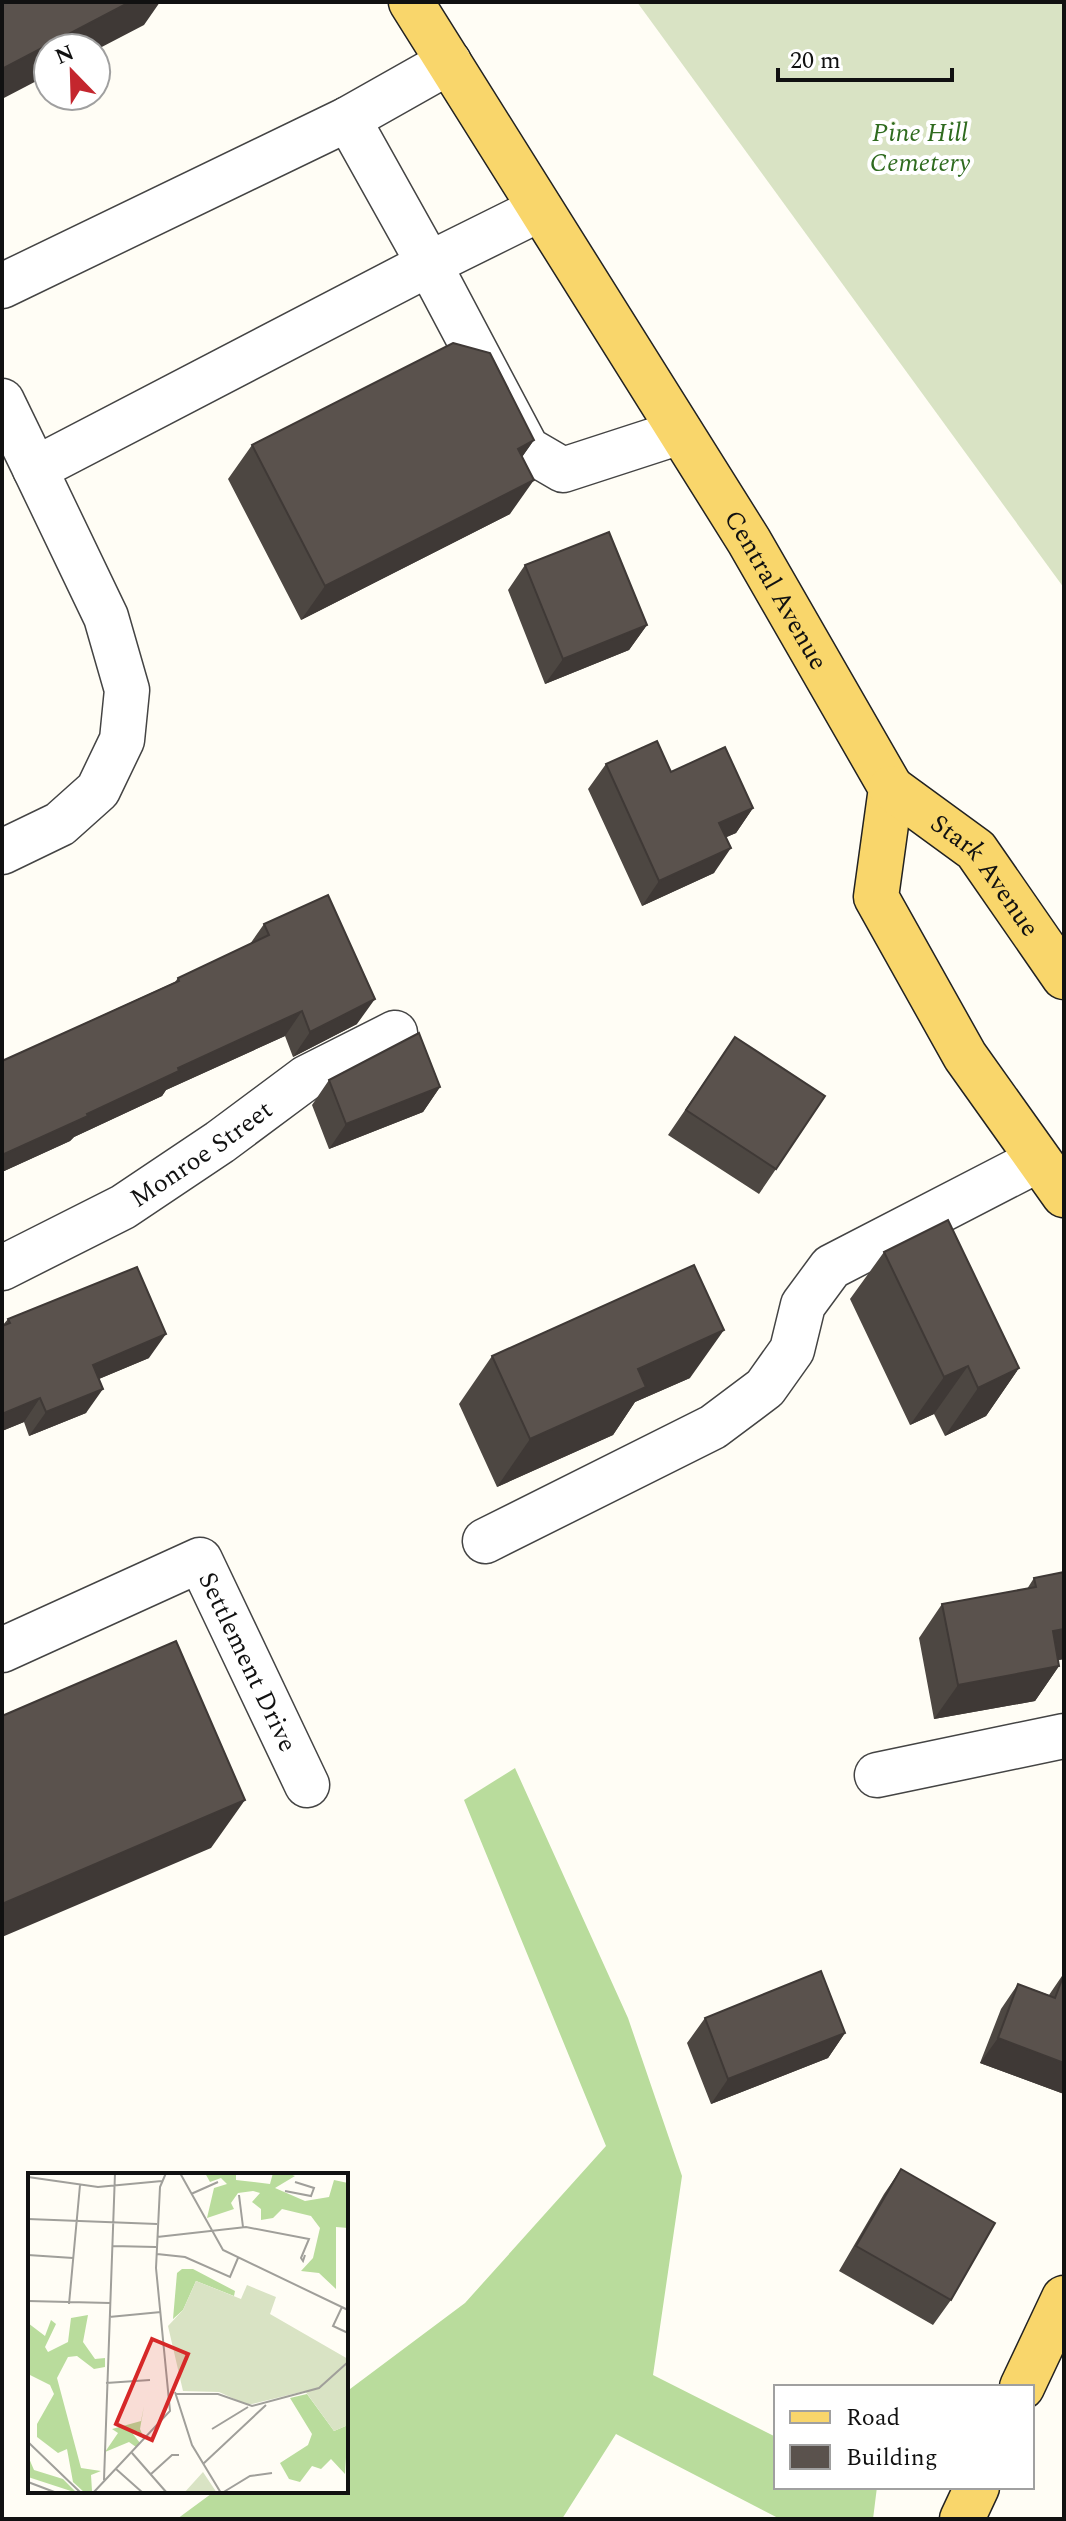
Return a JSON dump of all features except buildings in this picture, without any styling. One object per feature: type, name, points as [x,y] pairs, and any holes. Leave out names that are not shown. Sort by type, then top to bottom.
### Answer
[{"type":"main road","name":"Central Avenue","points":[[411,2],[749,541],[891,788]]},
{"type":"main road","name":"Stark Avenue","points":[[891,788],[976,850],[1064,977]]},
{"type":"main road","points":[[891,788],[876,897],[965,1056],[1051,1156],[1064,1195]]},
{"type":"main road","points":[[1023,2385],[1064,2298]]},
{"type":"main road","points":[[962,2519],[976,2489]]},
{"type":"street","points":[[2,286],[348,119],[449,62]]},
{"type":"street","points":[[348,119],[527,449],[563,470],[680,432]]},
{"type":"street","points":[[35,469],[540,209]]},
{"type":"street","points":[[2,401],[106,617],[127,690],[122,740],[98,790],[60,824],[2,852]]},
{"type":"street","name":"Monroe Street","points":[[2,1268],[123,1207],[220,1142],[306,1078],[395,1033]]},
{"type":"street","points":[[485,1541],[713,1427],[765,1388],[792,1350],[803,1305],[831,1267],[1051,1156]]},
{"type":"street","name":"Settlement Drive","points":[[2,1650],[200,1560],[307,1785]]},
{"type":"street","points":[[877,1775],[1064,1736]]},
{"type":"green space","name":"Pine Hill Cemetery","points":[[637,2],[1064,2],[1064,588]]},
{"type":"green space","points":[[515,1768],[628,2018],[682,2176],[653,2375],[774,2436],[774,2489],[877,2489],[873,2519],[780,2519],[616,2434],[562,2519],[177,2519],[212,2493],[348,2493],[348,2391],[465,2303],[606,2146],[464,1800]]}]
